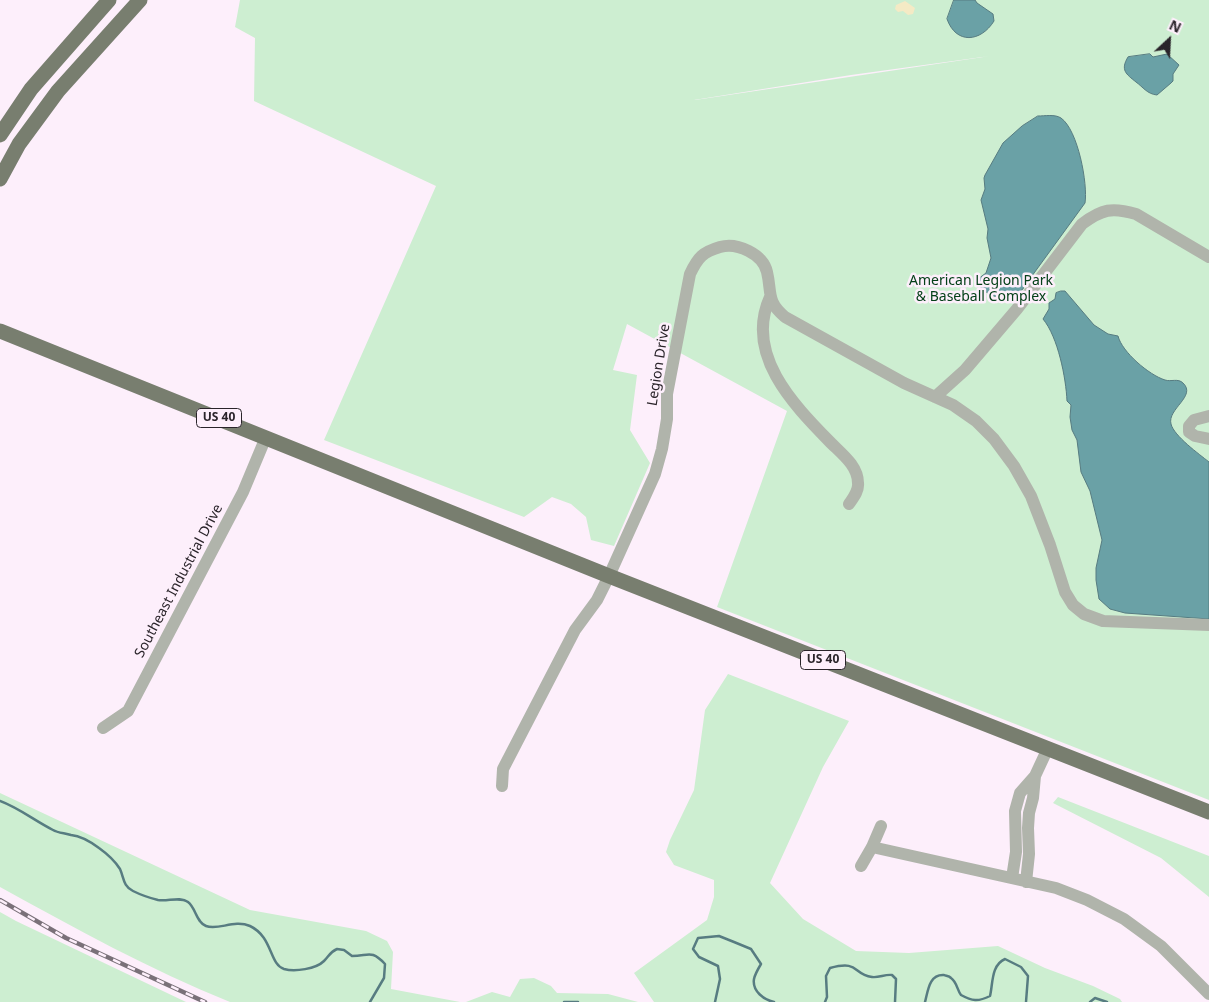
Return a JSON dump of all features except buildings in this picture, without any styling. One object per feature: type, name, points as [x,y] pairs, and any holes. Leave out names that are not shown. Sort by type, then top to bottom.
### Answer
[{"type":"main road","points":[[0,135],[31,88],[109,0]]},
{"type":"main road","points":[[0,179],[19,144],[58,91],[140,0]]},
{"type":"main road","name":"US 40","points":[[0,330],[609,576],[1209,812]]},
{"type":"street","points":[[934,397],[965,370],[1017,309],[1082,224],[1095,214],[1109,209],[1136,214],[1209,257]]},
{"type":"street","name":"Legion Drive","points":[[502,786],[503,769],[575,630],[597,600],[655,474],[662,449],[667,419],[667,394],[690,274],[696,260],[708,250],[727,245],[742,248],[758,257],[767,270],[770,297]]},
{"type":"street","points":[[770,297],[776,310],[802,328],[904,383],[953,405],[976,421],[994,439],[1014,466],[1037,512],[1050,544],[1065,592],[1073,605],[1084,614],[1103,620],[1209,625]]},
{"type":"street","points":[[770,297],[763,323],[767,358],[786,394],[851,464],[859,485],[856,494],[849,504]]},
{"type":"street","points":[[1209,416],[1194,420],[1189,426],[1189,432],[1195,436],[1209,439]]},
{"type":"street","name":"Southeast Industrial Drive","points":[[103,728],[128,711],[243,492],[266,436]]},
{"type":"street","points":[[1012,878],[1016,852],[1015,811],[1020,793],[1035,776],[1048,748]]},
{"type":"street","points":[[1026,882],[1029,854],[1029,813],[1033,798],[1035,776]]},
{"type":"street","points":[[861,866],[881,826]]},
{"type":"street","points":[[872,847],[1012,878],[1064,891],[1087,900],[1124,918],[1161,946],[1209,994]]},
{"type":"green space","name":"American Legion Park & Baseball Complex","points":[[240,0],[1209,0],[1209,800],[717,607],[787,411],[627,324],[613,370],[637,375],[630,430],[650,463],[614,546],[591,540],[586,517],[571,504],[552,497],[524,517],[324,440],[436,186],[254,101],[255,38],[235,27]],"holes":[[[990,56],[694,100],[851,75]]]},
{"type":"green space","points":[[728,674],[849,721],[823,767],[770,883],[803,919],[856,951],[909,953],[998,946],[1045,968],[1093,986],[1120,999],[1122,1002],[654,1002],[634,973],[707,920],[714,897],[714,880],[674,865],[666,852],[694,790],[705,710]]},
{"type":"green space","points":[[0,793],[250,910],[366,931],[387,941],[393,952],[391,989],[460,1002],[230,1002],[200,990],[113,948],[0,887]]},
{"type":"green space","points":[[1058,797],[1209,856],[1209,897],[1161,858],[1053,803]]},
{"type":"green space","points":[[0,912],[16,921],[186,1002],[0,1002]]},
{"type":"green space","points":[[534,978],[551,986],[557,993],[608,994],[638,1002],[466,1002],[492,992],[510,997],[520,979]]},
{"type":"sand","points":[[905,1],[915,8],[913,14],[908,15],[903,11],[898,12],[895,9],[896,5]]},
{"type":"water","points":[[954,0],[975,0],[993,14],[994,21],[989,28],[976,36],[962,37],[951,27],[947,19]]},
{"type":"water","points":[[1150,54],[1153,57],[1167,54],[1179,65],[1173,74],[1173,81],[1157,95],[1145,90],[1129,77],[1124,69],[1128,57]]},
{"type":"water","points":[[1038,116],[1059,117],[1067,124],[1077,145],[1083,171],[1086,194],[1085,203],[1029,280],[1026,281],[1023,289],[1008,299],[993,296],[984,291],[978,279],[986,273],[991,258],[987,238],[988,229],[981,200],[985,189],[984,178],[1003,143],[1022,126]]},
{"type":"water","points":[[1065,291],[1094,325],[1108,334],[1118,336],[1130,356],[1144,368],[1165,380],[1177,380],[1183,383],[1186,388],[1184,398],[1173,413],[1171,424],[1177,434],[1193,450],[1209,462],[1209,619],[1125,613],[1110,609],[1099,599],[1096,568],[1102,540],[1090,491],[1081,472],[1077,440],[1072,430],[1070,417],[1071,405],[1067,401],[1060,358],[1053,336],[1043,319],[1049,309],[1049,303],[1055,299],[1056,293]]},
{"type":"waterway","points":[[0,801],[55,831],[78,837],[96,846],[116,863],[126,884],[133,891],[158,900],[185,900],[191,905],[200,921],[206,926],[216,927],[232,924],[250,926],[263,937],[276,962],[284,969],[299,970],[311,968],[320,964],[337,949],[344,950],[352,956],[370,954],[376,956],[385,964],[384,978],[370,1002]]},
{"type":"waterway","points":[[715,1002],[720,979],[718,966],[699,957],[693,949],[698,938],[719,936],[751,949],[761,964],[754,977],[755,987],[763,997],[774,1002]]},
{"type":"waterway","points":[[925,1002],[932,980],[939,975],[950,977],[955,982],[961,995],[968,999],[978,1000],[990,996],[995,970],[1000,962],[1005,959],[1021,967],[1028,976],[1026,1002]]},
{"type":"waterway","points":[[825,1002],[827,997],[826,976],[830,968],[840,966],[855,968],[861,973],[872,977],[892,975],[896,979],[895,1002]]},
{"type":"waterway","points":[[1090,1002],[1095,998],[1107,1002]]},
{"type":"waterway","points":[[564,1002],[578,1002]]},
{"type":"railway","points":[[0,900],[66,938],[205,1002]]}]
